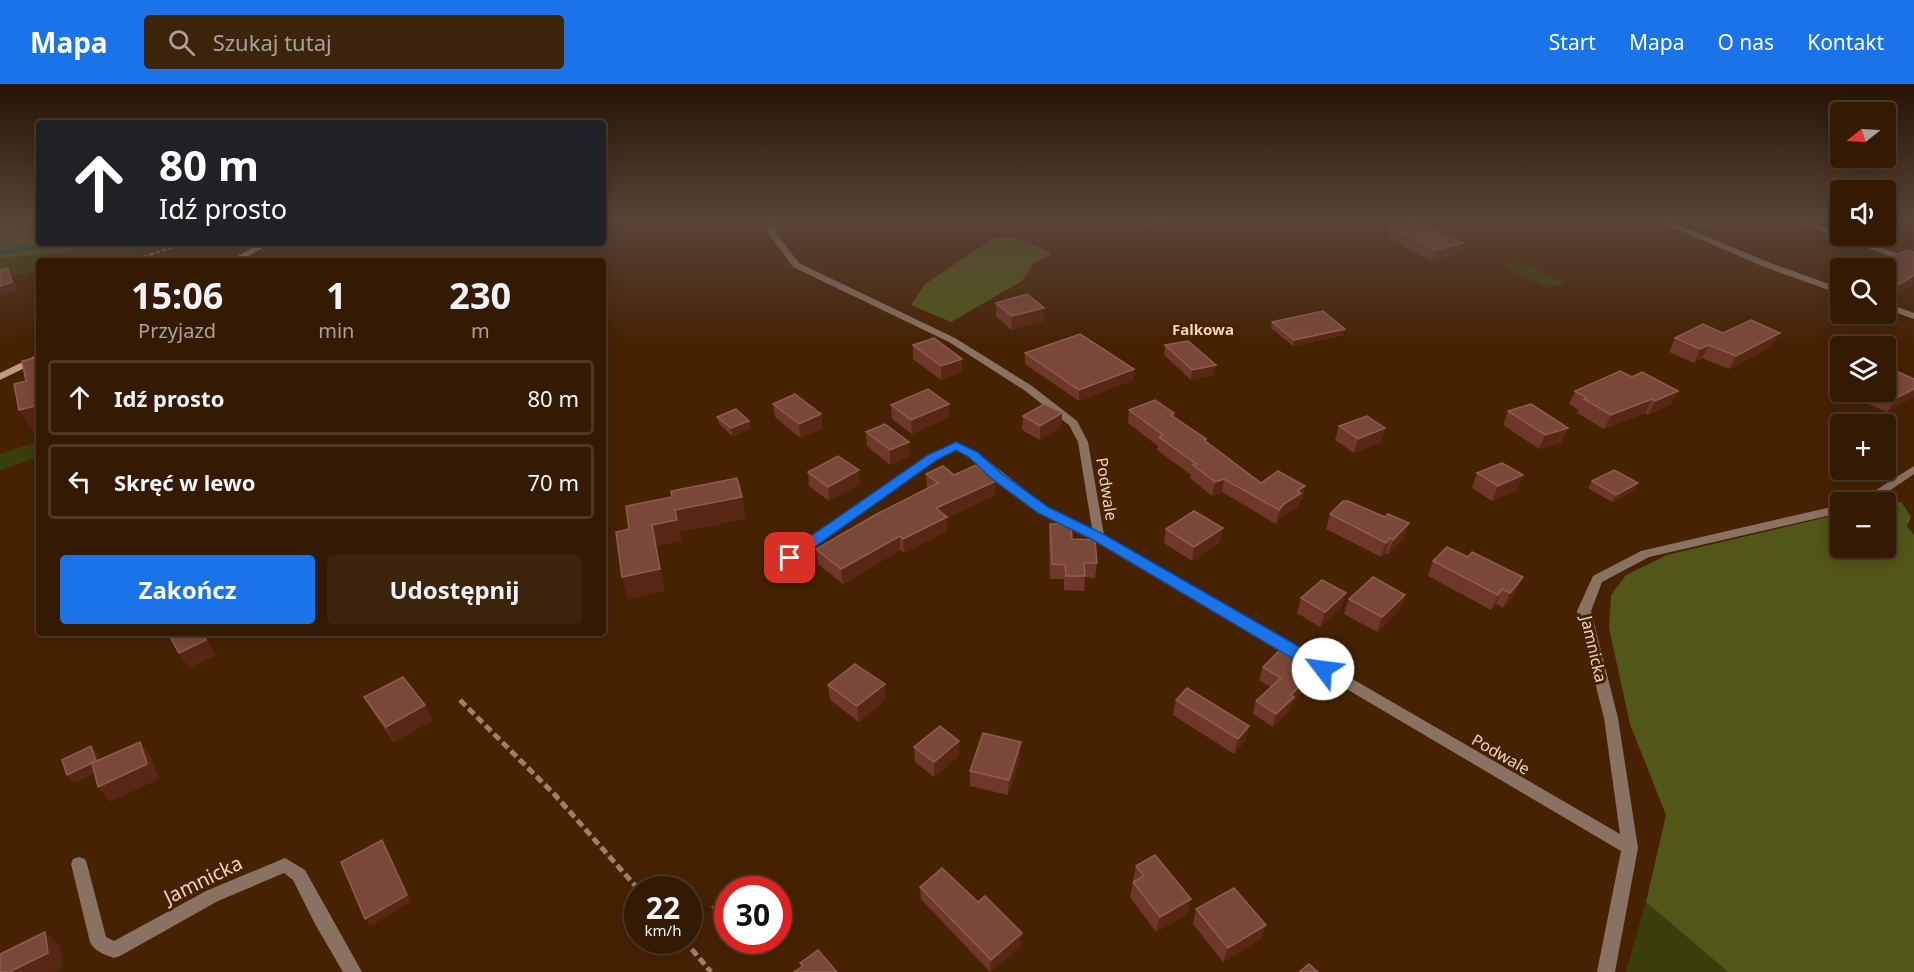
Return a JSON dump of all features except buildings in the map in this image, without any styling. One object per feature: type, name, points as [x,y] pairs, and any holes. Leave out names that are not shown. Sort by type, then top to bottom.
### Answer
[{"type":"street","name":"Podwale","points":[[792,259],[796,265],[952,340],[1028,388],[1073,423],[1083,442],[1098,537],[1630,848]]},
{"type":"street","points":[[1754,259],[1830,287]]},
{"type":"street","points":[[1896,310],[1914,316]]},
{"type":"street","points":[[0,377],[36,359]]},
{"type":"street","points":[[790,558],[932,458],[956,445],[973,454],[997,476],[1043,510],[1098,537]]},
{"type":"street","points":[[1881,492],[1914,469]]},
{"type":"street","name":"Jamnicka","points":[[1606,972],[1630,848],[1611,718],[1584,611],[1597,579],[1645,554],[1830,511]]},
{"type":"street","name":"Jamnicka","points":[[80,864],[99,942],[114,950],[212,896],[285,865],[299,875],[353,972]]},
{"type":"path","points":[[460,700],[555,795],[627,876]]},
{"type":"path","points":[[696,954],[711,972]]},
{"type":"green space","points":[[0,259],[36,259],[36,272],[0,276]]},
{"type":"green space","points":[[962,259],[1041,259],[1033,264],[1022,281],[951,322],[911,305],[925,284]]},
{"type":"green space","points":[[1519,261],[1565,283],[1547,288],[1503,266]]},
{"type":"green space","points":[[36,442],[36,458],[0,470],[0,454]]},
{"type":"green space","points":[[1896,502],[1902,503],[1911,517],[1907,526],[1914,535],[1914,972],[1728,972],[1646,902],[1666,815],[1630,724],[1609,628],[1611,595],[1626,575],[1667,555],[1830,516],[1830,558],[1896,558]]},
{"type":"green space","points":[[1646,902],[1728,972],[1626,972]]},
{"type":"district","name":"Falkowa","points":[[1203,330]]},
{"type":"route","points":[[790,558],[932,458],[956,445],[973,454],[997,476],[1043,510],[1098,537],[1323,669]]}]
